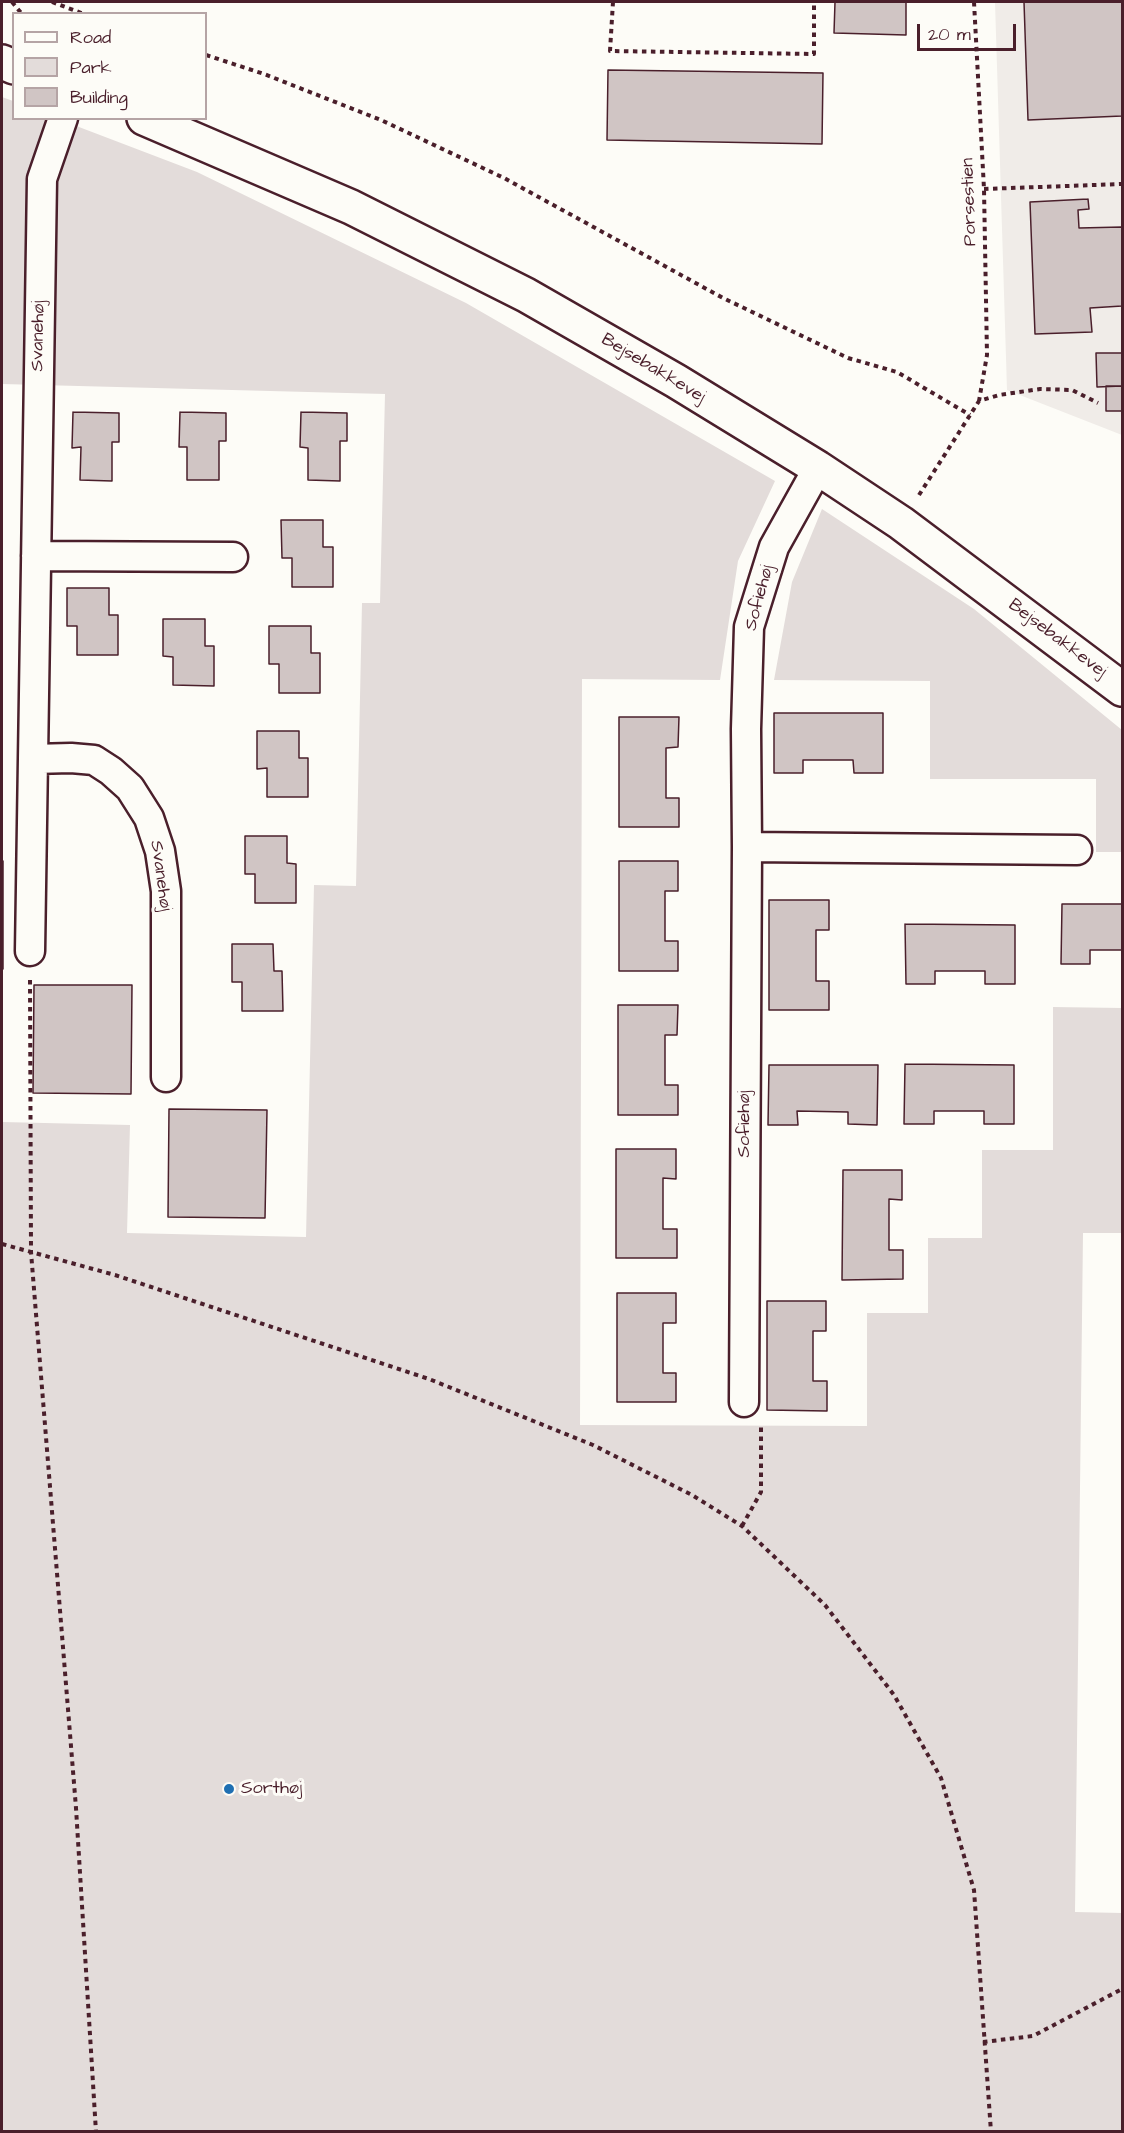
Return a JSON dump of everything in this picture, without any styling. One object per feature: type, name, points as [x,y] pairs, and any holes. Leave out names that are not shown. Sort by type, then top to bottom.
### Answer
[{"type":"street","name":"Svanehøj","points":[[30,951],[42,179],[62,120]]},
{"type":"street","name":"Bejsebakkevej","points":[[149,120],[351,207],[526,295],[676,381],[818,468],[901,523],[1122,689]]},
{"type":"street","name":"Sofiehøj","points":[[744,1402],[746,729],[749,627],[774,547],[818,468]]},
{"type":"street","points":[[36,556],[234,556]]},
{"type":"street","name":"Svanehøj","points":[[33,759],[94,760],[130,788],[149,818],[160,851],[165,891],[166,1077]]},
{"type":"street","points":[[747,847],[1077,850]]},
{"type":"path","points":[[52,2],[79,12]]},
{"type":"path","points":[[613,2],[610,51],[814,54],[814,2]]},
{"type":"path","name":"Porsestien","points":[[974,2],[984,189],[987,355],[979,401]]},
{"type":"path","points":[[207,55],[264,74],[381,120],[504,178],[734,303],[848,358],[897,372],[970,415]]},
{"type":"path","points":[[984,189],[1122,184]]},
{"type":"path","points":[[901,523],[979,401],[999,395],[1041,389],[1072,390],[1098,403]]},
{"type":"path","points":[[30,951],[31,1252],[76,1808],[96,2132]]},
{"type":"path","points":[[2,1244],[115,1275],[429,1379],[593,1445],[692,1495],[742,1526],[825,1605],[894,1695],[941,1778],[974,1890],[990,2132]]},
{"type":"path","points":[[742,1526],[761,1492],[762,1417],[744,1402]]},
{"type":"path","points":[[983,2042],[1033,2036],[1122,1989]]},
{"type":"shaded area","points":[[995,2],[1122,2],[1122,435],[1007,390]]},
{"type":"green space","points":[[2,97],[12,101],[12,120],[61,120],[197,172],[466,303],[775,481],[738,561],[720,680],[582,679],[580,1425],[867,1426],[867,1313],[928,1313],[928,1238],[982,1238],[982,1150],[1053,1150],[1053,1007],[1122,1008],[1122,1233],[1083,1233],[1075,1912],[1122,1913],[1122,2131],[2,2131],[2,1122],[130,1125],[127,1233],[306,1237],[314,885],[356,886],[362,603],[380,603],[385,394],[2,384]]},
{"type":"green space","points":[[822,509],[974,609],[1122,730],[1122,852],[1096,852],[1096,779],[930,779],[930,681],[774,680],[792,582]]},
{"type":"building","points":[[835,2],[906,2],[906,35],[834,33]]},
{"type":"building","points":[[1024,2],[1122,2],[1122,116],[1028,120]]},
{"type":"building","points":[[608,70],[823,73],[822,144],[607,140]]},
{"type":"building","points":[[1088,199],[1089,209],[1078,210],[1079,228],[1122,227],[1122,306],[1090,308],[1092,332],[1035,334],[1030,202]]},
{"type":"building","points":[[1096,353],[1122,353],[1122,386],[1097,387]]},
{"type":"building","points":[[1106,386],[1122,386],[1122,411],[1106,411]]},
{"type":"building","points":[[73,412],[119,413],[119,442],[112,442],[112,481],[80,480],[81,447],[72,448]]},
{"type":"building","points":[[180,412],[226,413],[226,441],[219,441],[219,480],[187,480],[187,447],[179,447]]},
{"type":"building","points":[[301,412],[347,413],[347,441],[340,441],[340,481],[308,480],[308,448],[300,447]]},
{"type":"building","points":[[281,520],[323,520],[323,547],[333,547],[333,587],[292,587],[292,558],[282,558]]},
{"type":"building","points":[[67,588],[109,588],[109,615],[118,615],[118,655],[77,655],[77,626],[67,626]]},
{"type":"building","points":[[163,619],[205,619],[205,646],[214,646],[214,686],[173,685],[173,657],[163,656]]},
{"type":"building","points":[[269,626],[311,626],[311,653],[320,653],[320,693],[279,693],[279,664],[269,664]]},
{"type":"building","points":[[774,713],[883,713],[883,773],[854,773],[853,760],[803,760],[803,773],[774,773]]},
{"type":"building","points":[[619,717],[679,717],[678,747],[666,748],[666,798],[679,798],[679,827],[619,827]]},
{"type":"building","points":[[257,731],[299,731],[299,758],[308,758],[308,797],[267,797],[267,768],[257,769]]},
{"type":"building","points":[[245,836],[287,836],[287,863],[296,864],[296,903],[255,903],[255,874],[245,874]]},
{"type":"building","points":[[3,861],[3,969],[2,969]]},
{"type":"building","points":[[619,861],[678,861],[678,891],[665,891],[665,941],[678,941],[678,971],[619,971]]},
{"type":"building","points":[[769,900],[829,900],[829,930],[816,930],[816,981],[829,981],[829,1010],[769,1010]]},
{"type":"building","points":[[1062,904],[1122,904],[1122,950],[1090,950],[1090,964],[1061,964]]},
{"type":"building","points":[[905,924],[1015,925],[1015,984],[985,984],[985,971],[935,971],[935,984],[906,984]]},
{"type":"building","points":[[232,944],[273,944],[274,971],[282,971],[283,1011],[242,1011],[242,982],[232,982]]},
{"type":"building","points":[[34,985],[132,985],[131,1094],[33,1093]]},
{"type":"building","points":[[618,1005],[678,1005],[677,1035],[665,1035],[665,1085],[678,1085],[678,1115],[618,1115]]},
{"type":"building","points":[[905,1064],[1014,1065],[1014,1124],[984,1124],[984,1111],[934,1111],[934,1124],[904,1124]]},
{"type":"building","points":[[769,1065],[878,1065],[877,1125],[848,1124],[848,1112],[797,1111],[798,1125],[768,1125]]},
{"type":"building","points":[[169,1109],[267,1110],[265,1218],[168,1217]]},
{"type":"building","points":[[616,1149],[676,1149],[676,1179],[663,1178],[663,1229],[677,1229],[677,1258],[616,1258]]},
{"type":"building","points":[[843,1170],[902,1170],[902,1200],[889,1199],[889,1250],[903,1250],[903,1279],[842,1280]]},
{"type":"building","points":[[617,1293],[676,1293],[676,1323],[663,1323],[663,1373],[676,1373],[676,1402],[617,1402]]},
{"type":"building","points":[[767,1301],[826,1301],[826,1331],[813,1331],[813,1381],[827,1381],[827,1411],[767,1410]]},
{"type":"place","name":"Sorthøj","points":[[229,1789]]}]
